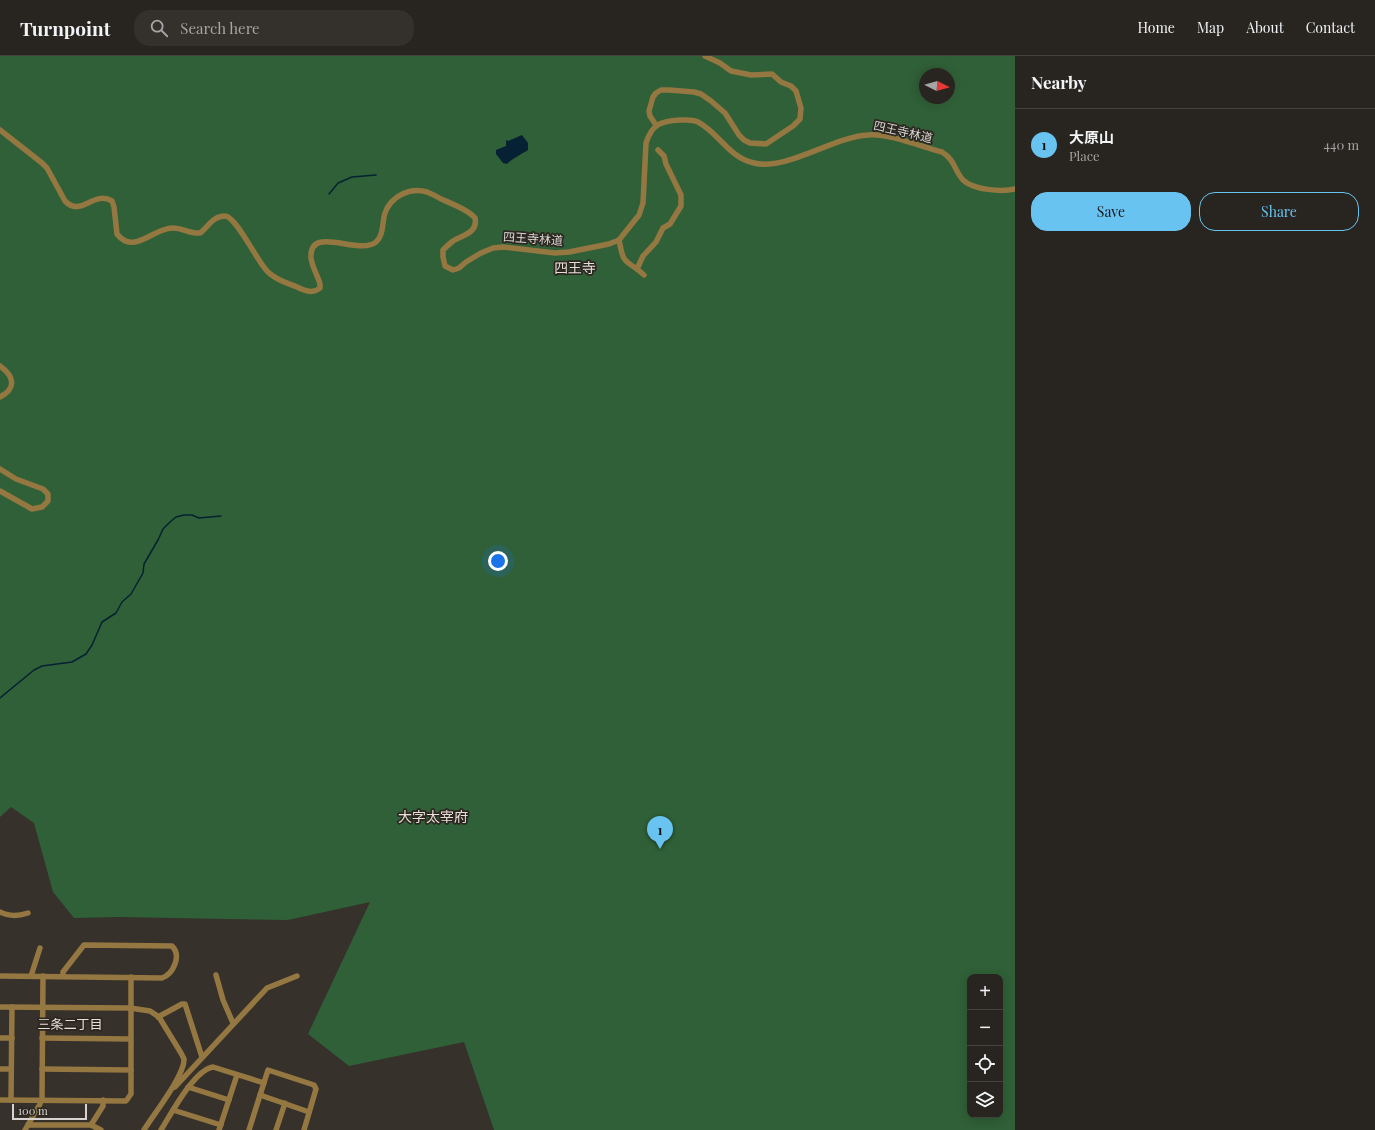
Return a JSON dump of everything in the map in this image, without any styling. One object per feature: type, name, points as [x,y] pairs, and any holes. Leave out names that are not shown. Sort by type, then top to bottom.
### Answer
[{"type":"street","points":[[644,275],[638,269],[626,262],[623,258],[619,240],[639,215],[644,203],[646,144],[650,133],[656,125],[650,116],[650,105],[653,97],[661,90],[678,90],[702,94],[712,100],[725,113],[739,135],[750,143],[766,144],[793,126],[800,119],[801,108],[796,91],[791,86],[781,82],[772,74],[751,75],[731,71],[720,63],[705,56]]},
{"type":"street","name":"四王寺林道","points":[[656,125],[668,121],[686,120],[697,122],[706,127],[735,155],[748,161],[765,164],[782,162],[858,136],[881,136],[942,152],[953,162],[964,180],[974,186],[986,190],[1004,190],[1015,188]]},
{"type":"street","name":"四王寺林道","points":[[0,130],[47,168],[65,201],[69,205],[77,207],[103,197],[112,201],[117,234],[125,241],[136,242],[170,228],[189,233],[200,233],[205,230],[216,218],[228,216],[235,222],[254,255],[265,269],[274,276],[300,289],[311,291],[320,288],[320,284],[311,260],[313,250],[316,246],[324,241],[358,247],[371,245],[376,242],[381,233],[385,213],[393,200],[405,192],[413,190],[431,194],[468,212],[475,218],[476,226],[443,250],[445,266],[454,270],[480,253],[493,248],[503,247],[555,253],[569,252],[609,244],[619,240]]},
{"type":"street","points":[[638,269],[643,256],[656,242],[664,228],[670,224],[681,206],[681,195],[665,159],[658,150]]},
{"type":"street","points":[[0,366],[8,372],[12,378],[7,393],[0,397]]},
{"type":"street","points":[[0,469],[16,479],[43,489],[48,494],[48,500],[42,507],[32,509],[0,491]]},
{"type":"street","points":[[0,912],[3,914],[18,916],[28,913]]},
{"type":"street","points":[[0,976],[162,978],[165,977],[174,967],[176,962],[175,948],[172,946],[84,945],[63,972],[63,976]]},
{"type":"street","points":[[31,976],[40,948]]},
{"type":"street","points":[[216,975],[233,1023]]},
{"type":"street","points":[[43,976],[42,1100],[27,1128],[71,1128],[91,1125],[101,1130]]},
{"type":"street","points":[[169,1093],[267,988],[297,976]]},
{"type":"street","points":[[0,1100],[126,1100],[129,1098],[131,1094],[131,977]]},
{"type":"street","points":[[158,1017],[182,1004],[185,1004],[202,1057]]},
{"type":"street","points":[[0,1007],[130,1008],[150,1011],[158,1017],[184,1059],[180,1073],[169,1093],[144,1130]]},
{"type":"street","points":[[11,1100],[12,1007]]},
{"type":"street","points":[[0,1038],[12,1038]]},
{"type":"street","points":[[42,1038],[130,1038]]},
{"type":"street","points":[[161,1130],[188,1087],[202,1072],[210,1067],[264,1083]]},
{"type":"street","points":[[0,1069],[11,1069]]},
{"type":"street","points":[[42,1069],[131,1070]]},
{"type":"street","points":[[249,1130],[268,1070],[314,1085],[316,1089],[304,1130]]},
{"type":"street","points":[[173,1110],[220,1127],[237,1075]]},
{"type":"street","points":[[188,1087],[229,1100]]},
{"type":"street","points":[[260,1095],[309,1112]]},
{"type":"street","points":[[91,1125],[102,1106],[103,1100]]},
{"type":"street","points":[[276,1130],[285,1104]]},
{"type":"green space","points":[[0,56],[1015,56],[1015,1130],[494,1130],[464,1042],[349,1066],[308,1034],[370,902],[288,920],[118,917],[74,918],[53,892],[34,823],[11,807],[0,817]]},
{"type":"water","points":[[522,135],[528,143],[528,150],[507,164],[503,163],[496,154],[496,150],[506,146],[506,140],[508,141]]},
{"type":"waterway","points":[[329,194],[338,183],[352,177],[376,175]]},
{"type":"waterway","points":[[0,698],[34,670],[42,666],[72,662],[86,654],[92,645],[102,622],[116,613],[122,602],[131,594],[143,573],[144,564],[163,529],[176,517],[184,515],[192,515],[199,518],[221,516]]},
{"type":"place","name":"大原山","points":[[660,849]]},
{"type":"district","name":"四王寺","points":[[575,268]]},
{"type":"district","name":"大字太宰府","points":[[433,817]]},
{"type":"district","name":"三条二丁目","points":[[70,1024]]}]
